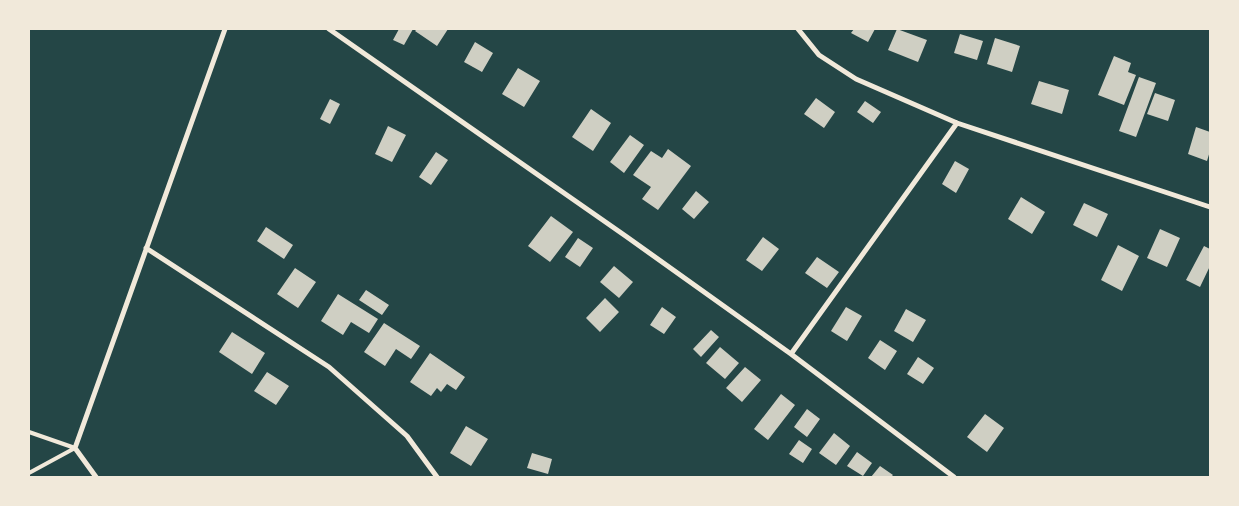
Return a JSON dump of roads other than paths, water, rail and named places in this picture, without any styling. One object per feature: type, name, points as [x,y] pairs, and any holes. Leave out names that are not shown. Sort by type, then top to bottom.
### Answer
[{"type":"street","points":[[96,477],[74,448],[224,29]]},
{"type":"street","points":[[329,29],[627,237],[790,354],[954,477]]},
{"type":"street","points":[[798,29],[819,55],[856,79],[957,123],[1210,207]]},
{"type":"street","points":[[790,354],[957,123]]},
{"type":"street","points":[[146,248],[329,367],[407,436],[437,477]]},
{"type":"lane","points":[[29,432],[74,448]]},
{"type":"lane","points":[[29,473],[74,448]]}]
